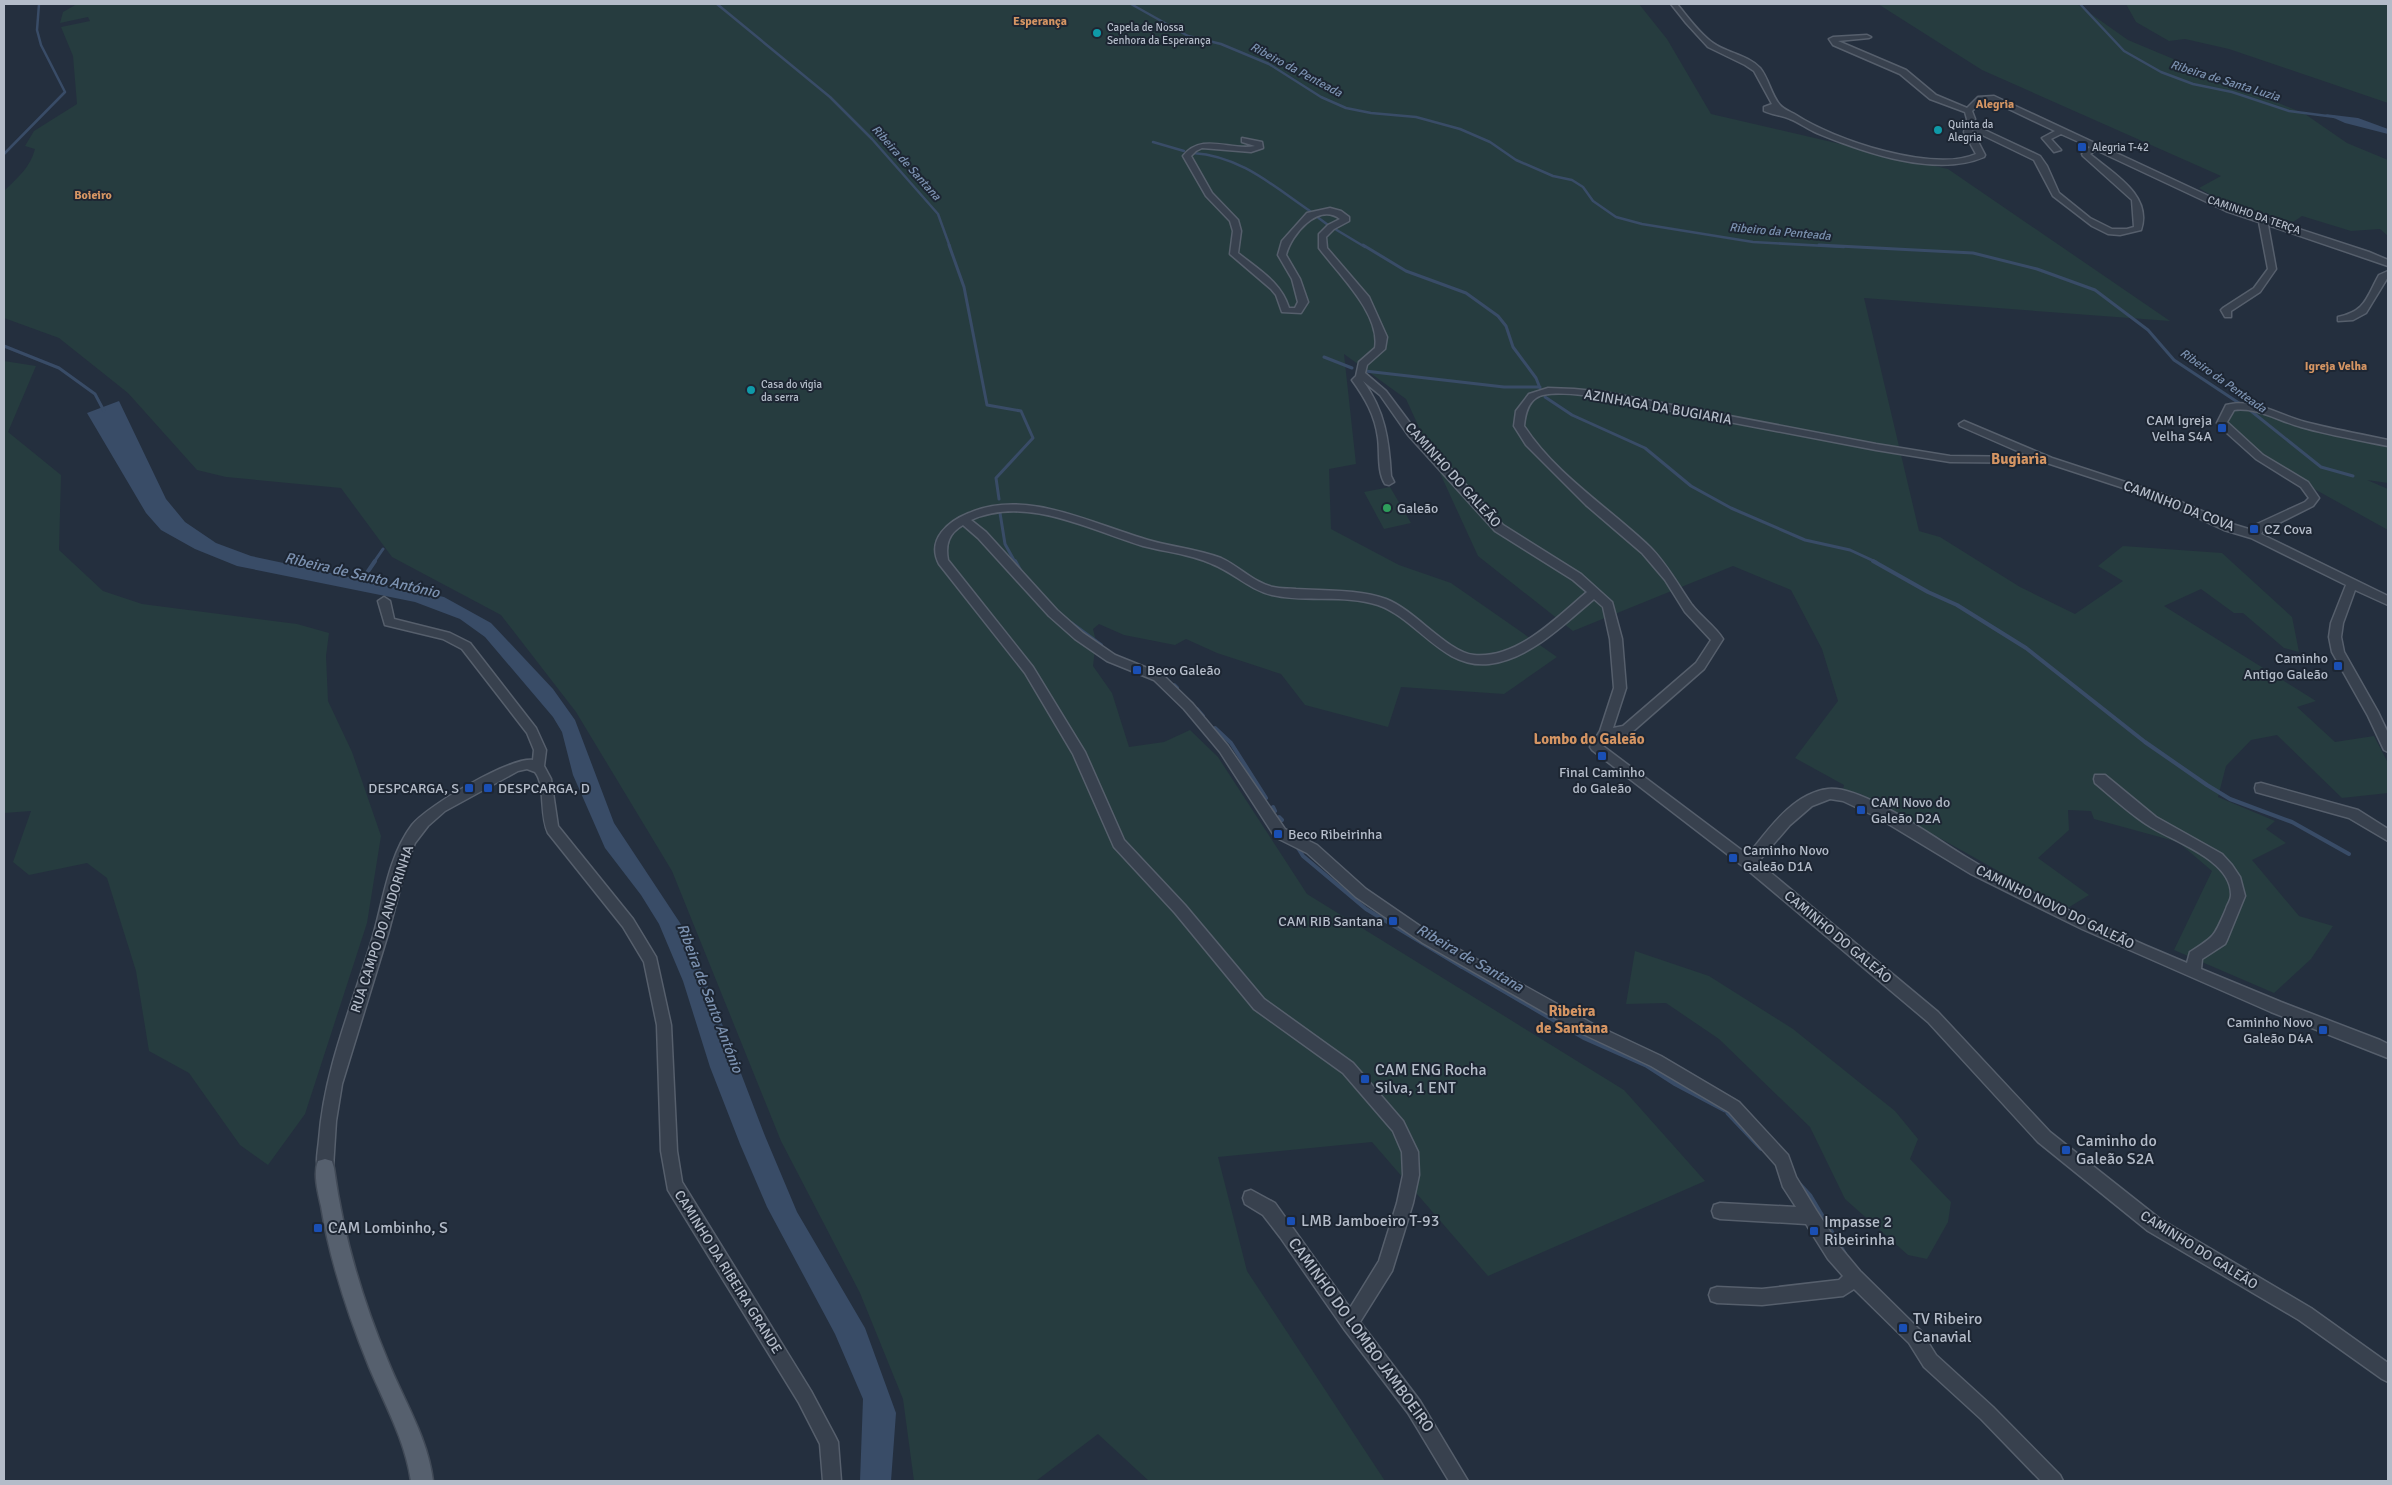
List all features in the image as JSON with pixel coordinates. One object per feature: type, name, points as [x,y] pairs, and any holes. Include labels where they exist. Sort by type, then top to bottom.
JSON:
[{"type":"main road","points":[[325,1168],[331,1212],[354,1294],[374,1354],[411,1437],[420,1464],[422,1481]]},
{"type":"street","points":[[1674,4],[1688,22],[1711,45],[1748,63],[1757,70],[1777,107],[1812,129],[1846,142],[1899,156],[1951,163],[1973,161],[1981,155],[1968,132],[1970,126],[1968,111],[1933,97],[1903,72],[1836,43],[1833,39],[1867,37]]},
{"type":"street","name":"CAMINHO DA TERÇA","points":[[1968,111],[1981,99],[1991,98],[2229,209],[2388,263]]},
{"type":"street","points":[[1970,126],[2026,150],[2037,158],[2043,164],[2055,194],[2091,222],[2109,231],[2132,231],[2138,228],[2136,199],[2131,192],[2102,171],[2086,154],[2089,150],[2095,148]]},
{"type":"street","points":[[2057,150],[2046,138],[2061,132]]},
{"type":"street","points":[[1245,140],[1259,144],[1259,148],[1249,150],[1220,146],[1197,147],[1189,152],[1188,160],[1209,194],[1234,220],[1237,232],[1234,242],[1234,254],[1274,287],[1280,294],[1285,310],[1298,310],[1304,302],[1296,279],[1282,255],[1283,246],[1310,215],[1330,211],[1343,216],[1346,220],[1331,227],[1322,236],[1323,248],[1364,297],[1382,337],[1380,349],[1359,368],[1361,376]]},
{"type":"street","points":[[2228,315],[2226,310],[2257,290],[2272,269],[2263,220]]},
{"type":"street","points":[[2341,319],[2357,315],[2368,307],[2382,277],[2388,274]]},
{"type":"street","name":"CAMINHO DO GALEÃO","points":[[1390,482],[1386,476],[1380,420],[1375,405],[1357,380],[1361,376],[1383,393],[1412,433],[1499,528],[1595,592],[1608,605],[1612,616],[1620,688],[1606,732],[1596,747],[1749,864],[1933,1017],[2044,1137],[2147,1220],[2305,1314],[2388,1373]]},
{"type":"street","name":"AZINHAGA DA BUGIARIA","points":[[1606,732],[1610,734],[1627,730],[1700,666],[1717,639],[1689,609],[1669,577],[1646,550],[1576,489],[1530,443],[1519,426],[1520,411],[1532,396],[1544,392],[1604,395],[1837,438],[1876,447],[1950,459],[2048,460]]},
{"type":"street","points":[[2255,536],[2259,528],[2310,504],[2314,498],[2313,494],[2301,482],[2264,461],[2222,423],[2230,407],[2240,405],[2257,408],[2293,422],[2388,443]]},
{"type":"street","name":"CAMINHO DA COVA","points":[[1964,424],[2048,460],[2161,497],[2228,527],[2255,536],[2388,601]]},
{"type":"street","points":[[1350,1323],[1386,1265],[1405,1203],[1410,1175],[1410,1152],[1398,1126],[1348,1068],[1259,1004],[1180,909],[1119,844],[1079,752],[1029,670],[943,561],[940,549],[943,537],[951,526],[988,510],[1003,507],[1044,512],[1170,550],[1218,561],[1238,571],[1256,584],[1273,591],[1338,595],[1380,602],[1399,609],[1454,651],[1472,659],[1492,660],[1510,654],[1551,628],[1595,592]]},
{"type":"street","points":[[964,520],[982,535],[1053,613],[1079,636],[1111,658],[1152,673],[1188,706],[1224,749],[1280,833],[1312,849],[1361,893],[1428,939],[1588,1029],[1656,1061],[1734,1107],[1782,1160],[1790,1181],[1810,1216],[1834,1253],[1854,1277],[1915,1337],[1930,1361],[1987,1413],[2054,1481]]},
{"type":"street","points":[[2352,583],[2337,623],[2335,637],[2338,652],[2374,715],[2388,747]]},
{"type":"street","name":"CAMINHO DA RIBEIRA GRANDE","points":[[384,601],[389,622],[446,636],[466,646],[532,731],[540,750],[538,767],[545,774],[548,816],[553,829],[628,922],[651,961],[664,1025],[669,1151],[674,1184],[809,1404],[829,1442],[832,1481]]},
{"type":"street","name":"RUA CAMPO DO ANDORINHA","points":[[325,1168],[326,1139],[332,1093],[395,880],[416,830],[430,815],[507,771],[521,765],[530,764],[538,767]]},
{"type":"street","points":[[2100,779],[2152,822],[2192,842],[2216,858],[2229,871],[2238,890],[2238,896],[2224,934],[2216,944],[2195,956],[2194,972]]},
{"type":"street","points":[[2261,788],[2353,814],[2388,836]]},
{"type":"street","name":"CAMINHO NOVO DO GALEÃO","points":[[1749,864],[1780,825],[1812,798],[1823,794],[1840,794],[1862,802],[1976,870],[2036,900],[2277,1008],[2388,1051]]},
{"type":"street","name":"CAMINHO DO LOMBO JAMBOEIRO","points":[[1251,1198],[1269,1209],[1286,1231],[1350,1323],[1414,1407],[1459,1481]]},
{"type":"street","points":[[1720,1211],[1810,1216]]},
{"type":"street","points":[[1717,1295],[1762,1297],[1808,1293],[1843,1288],[1854,1277]]},
{"type":"green space","points":[[77,4],[1639,4],[1667,39],[1711,114],[1948,169],[2170,321],[1864,298],[1919,531],[1940,537],[2020,587],[2075,614],[2123,581],[2098,566],[2123,546],[2222,553],[2292,617],[2299,652],[2284,648],[2243,613],[2234,613],[2201,589],[2164,606],[2316,701],[2297,707],[2335,742],[2374,736],[2388,763],[2388,793],[2342,798],[2277,735],[2251,740],[2226,766],[2218,797],[2275,821],[2266,829],[2286,843],[2252,860],[2299,916],[2333,926],[2311,959],[2274,993],[2174,950],[2212,871],[2178,842],[2094,819],[2091,811],[2068,810],[2069,830],[2038,858],[2089,895],[2066,909],[1861,794],[1843,790],[1844,785],[1795,758],[1838,701],[1822,649],[1791,590],[1733,566],[1573,631],[1478,556],[1406,399],[1344,354],[1356,464],[1329,469],[1331,529],[1399,565],[1451,583],[1557,657],[1504,694],[1401,687],[1388,727],[1305,705],[1281,674],[1217,653],[1186,639],[1175,645],[1124,635],[1099,624],[1093,629],[1096,641],[1093,666],[1112,693],[1129,747],[1164,742],[1190,730],[1218,757],[1307,894],[1624,1090],[1705,1181],[1488,1276],[1372,1142],[1218,1157],[1247,1271],[1385,1481],[1149,1481],[1098,1434],[1036,1481],[914,1481],[903,1399],[860,1293],[781,1141],[672,871],[576,712],[501,615],[392,557],[341,488],[226,477],[197,470],[128,393],[59,338],[4,318],[4,191],[23,172],[33,156],[35,149],[25,146],[34,131],[77,104],[73,56],[61,27],[90,21],[88,17],[60,23],[63,12]]},
{"type":"green space","points":[[1878,4],[2077,4],[2128,40],[2305,114],[2347,143],[2388,160],[2388,236],[2380,229],[2351,231],[2302,216],[2293,222],[2219,200],[2199,188],[2221,176],[1982,70]]},
{"type":"green space","points":[[2126,4],[2388,5],[2388,103],[2229,49],[2185,39],[2169,41],[2136,22]]},
{"type":"green space","points":[[4,361],[36,366],[8,432],[61,475],[59,550],[103,591],[142,604],[297,624],[329,633],[326,656],[328,701],[352,752],[381,836],[367,923],[305,1114],[268,1165],[240,1145],[189,1073],[149,1051],[136,971],[107,878],[87,863],[29,875],[13,862],[31,811],[4,813]]},
{"type":"green space","points":[[2240,405],[2293,422],[2388,443],[2388,483],[2367,480],[2388,489],[2388,530],[2264,461],[2222,423],[2226,412]]},
{"type":"green space","name":"Galeão","points":[[1390,487],[1411,523],[1384,529],[1364,492]]},
{"type":"green space","points":[[1635,951],[1709,976],[1793,1029],[1895,1111],[1918,1139],[1910,1159],[1951,1202],[1948,1222],[1927,1259],[1908,1255],[1845,1199],[1810,1127],[1719,1039],[1666,1003],[1626,1004]]},
{"type":"water","points":[[2325,114],[2358,118],[2388,129],[2388,134],[2345,123]]},
{"type":"water","points":[[119,401],[166,499],[185,522],[216,543],[251,556],[444,597],[491,623],[553,689],[575,720],[614,823],[688,935],[765,1136],[797,1212],[865,1328],[896,1413],[891,1481],[860,1481],[863,1399],[835,1334],[767,1207],[710,1067],[683,981],[659,924],[641,895],[605,848],[573,775],[562,732],[553,717],[485,637],[460,619],[415,602],[237,566],[195,549],[161,530],[146,513],[87,413]]},
{"type":"waterway","name":"Ribeira de Santo António","points":[[4,154],[65,92],[41,45],[37,30],[39,4]]},
{"type":"waterway","name":"Ribeira de Santana","points":[[717,4],[830,97],[872,139],[938,214],[950,247]]},
{"type":"waterway","name":"Ribeiro da Penteada","points":[[1131,4],[1188,36],[1221,44],[1269,64],[1321,97],[1346,108],[1371,113],[1416,117],[1460,129],[1490,142],[1516,160],[1553,176],[1572,180],[1583,187],[1593,201],[1616,217],[1642,224],[1753,242],[1844,247]]},
{"type":"waterway","name":"Ribeira de Santa Luzia","points":[[2080,4],[2124,51],[2161,72],[2193,84],[2232,92],[2289,111],[2335,117]]},
{"type":"waterway","name":"Ribeiro da Penteada","points":[[1153,142],[1184,151]]},
{"type":"waterway","name":"Ribeiro da Penteada","points":[[1193,153],[1210,155],[1241,166],[1269,182],[1310,211]]},
{"type":"waterway","name":"Ribeiro da Penteada","points":[[1316,216],[1328,225]]},
{"type":"waterway","name":"Ribeiro da Penteada","points":[[1335,229],[1365,247]]},
{"type":"waterway","name":"Ribeira de Santana","points":[[949,245],[964,287],[987,405],[1021,411],[1033,438],[996,478],[999,499]]},
{"type":"waterway","name":"Ribeiro da Penteada","points":[[1363,245],[1406,271],[1466,293],[1498,316],[1506,326],[1513,347],[1536,378],[1540,387]]},
{"type":"waterway","name":"Ribeiro da Penteada","points":[[1819,245],[1973,253],[2037,269],[2095,290],[2148,330],[2174,360],[2251,411],[2321,467],[2353,476]]},
{"type":"waterway","name":"Ribeira de Santo António","points":[[4,346],[59,368],[95,394],[104,411]]},
{"type":"waterway","name":"Ribeiro da Penteada","points":[[1324,357],[1352,368]]},
{"type":"waterway","name":"Ribeiro da Penteada","points":[[1365,371],[1504,387],[1540,387]]},
{"type":"waterway","name":"Ribeiro da Penteada","points":[[1545,397],[1572,415],[1645,448],[1691,486],[1731,508],[1805,540],[1850,550],[1876,562]]},
{"type":"waterway","name":"Ribeira de Santana","points":[[1000,513],[1005,544],[1015,562]]},
{"type":"waterway","points":[[374,562],[383,549]]},
{"type":"waterway","points":[[360,583],[375,561]]},
{"type":"waterway","name":"Ribeira de Santana","points":[[1015,561],[1021,572]]},
{"type":"waterway","name":"Ribeiro da Penteada","points":[[1873,561],[1928,592],[1957,605],[2026,648],[2145,742],[2207,785],[2230,799],[2292,822],[2349,854]]},
{"type":"waterway","name":"Ribeira de Santana","points":[[1071,623],[1101,645]]},
{"type":"waterway","name":"Ribeira de Santana","points":[[1174,685],[1177,688]]},
{"type":"waterway","name":"Ribeira de Santana","points":[[1197,709],[1203,716]]},
{"type":"waterway","name":"Ribeira de Santana","points":[[1215,728],[1231,743],[1266,798]]},
{"type":"waterway","name":"Ribeira de Santana","points":[[1273,807],[1275,811]]},
{"type":"waterway","name":"Ribeira de Santana","points":[[1279,817],[1282,820]]},
{"type":"waterway","name":"Ribeira de Santana","points":[[1298,848],[1303,856],[1366,909],[1462,967]]},
{"type":"waterway","name":"Ribeira de Santana","points":[[1460,965],[1585,1038],[1646,1065],[1674,1083],[1725,1110]]},
{"type":"waterway","name":"Ribeira de Santana","points":[[1728,1113],[1761,1148]]},
{"type":"waterway","name":"Ribeira de Santana","points":[[1799,1184],[1810,1196],[1844,1253]]},
{"type":"place","name":"Capela de Nossa Senhora da Esperança","points":[[1097,33]]},
{"type":"place","name":"Quinta da Alegria","points":[[1938,130]]},
{"type":"place","name":"Alegria T-42","points":[[2082,147]]},
{"type":"place","name":"Casa do vigia da serra","points":[[751,390]]},
{"type":"place","name":"CAM Igreja Velha S4A","points":[[2222,428]]},
{"type":"place","name":"Galeão","points":[[1387,508]]},
{"type":"place","name":"CZ Cova","points":[[2254,529]]},
{"type":"place","name":"Caminho Antigo Galeão","points":[[2338,666]]},
{"type":"place","name":"Beco Galeão","points":[[1137,670]]},
{"type":"place","name":"Final Caminho do Galeão","points":[[1602,756]]},
{"type":"place","name":"DESPCARGA, S","points":[[469,788]]},
{"type":"place","name":"DESPCARGA, D","points":[[488,788]]},
{"type":"place","name":"CAM Novo do Galeão D2A","points":[[1861,810]]},
{"type":"place","name":"Beco Ribeirinha","points":[[1278,834]]},
{"type":"place","name":"Caminho Novo Galeão D1A","points":[[1733,858]]},
{"type":"place","name":"CAM RIB Santana","points":[[1393,921]]},
{"type":"place","name":"Caminho Novo Galeão D4A","points":[[2323,1030]]},
{"type":"place","name":"CAM ENG Rocha Silva, 1 ENT","points":[[1365,1079]]},
{"type":"place","name":"Caminho do Galeão S2A","points":[[2066,1150]]},
{"type":"place","name":"LMB Jamboeiro T-93","points":[[1291,1221]]},
{"type":"place","name":"CAM Lombinho, S","points":[[318,1228]]},
{"type":"place","name":"Impasse 2 Ribeirinha","points":[[1814,1231]]},
{"type":"place","name":"TV Ribeiro Canavial","points":[[1903,1328]]},
{"type":"district","name":"Esperança","points":[[1040,21]]},
{"type":"district","name":"Alegria","points":[[1995,104]]},
{"type":"district","name":"Boieiro","points":[[93,195]]},
{"type":"district","name":"Igreja Velha","points":[[2336,366]]},
{"type":"district","name":"Bugiaria","points":[[2019,459]]},
{"type":"district","name":"Lombo do Galeão","points":[[1589,739]]},
{"type":"district","name":"Ribeira de Santana","points":[[1572,1020]]}]
